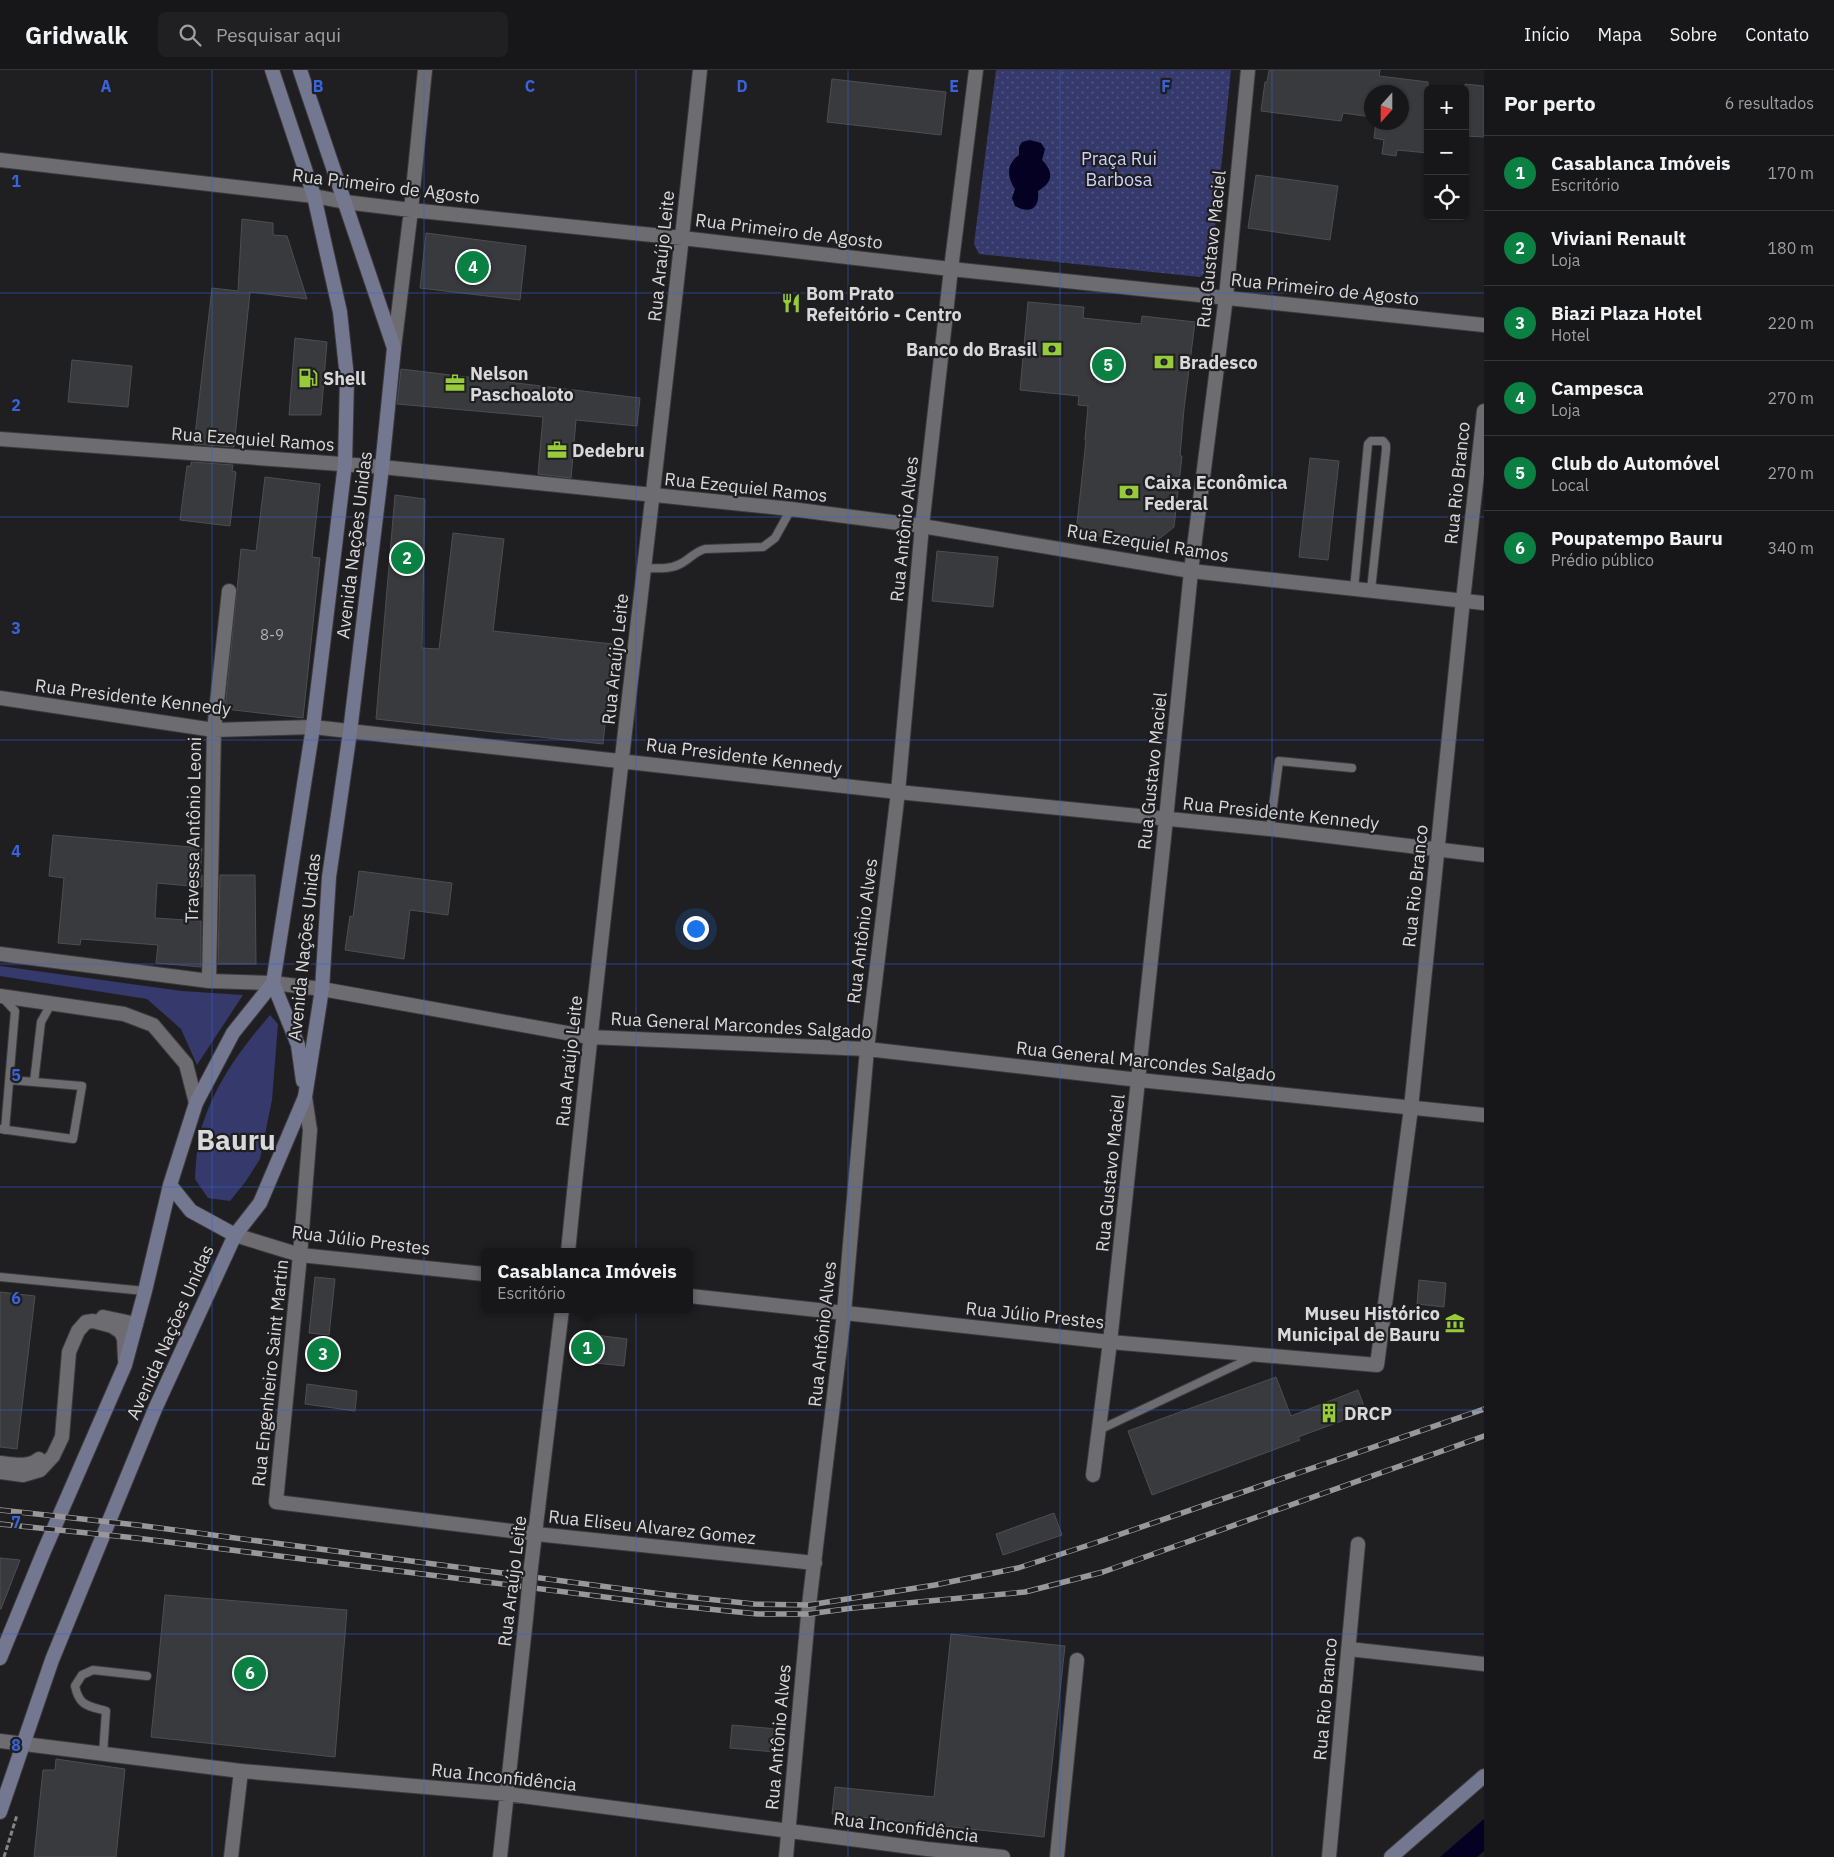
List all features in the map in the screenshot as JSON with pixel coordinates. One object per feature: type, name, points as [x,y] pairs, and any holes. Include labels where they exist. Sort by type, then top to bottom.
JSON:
[{"type":"main road","name":"Avenida Nações Unidas","points":[[0,1658],[44,1551],[125,1365],[170,1185],[196,1103],[233,1034],[273,983],[313,727],[345,464],[347,378],[340,312],[314,196],[272,70]]},
{"type":"main road","name":"Avenida Nações Unidas","points":[[0,1812],[22,1743],[52,1660],[155,1409],[235,1235],[260,1203],[305,1097],[322,988],[329,877],[350,732],[382,467],[394,348],[300,70]]},
{"type":"main road","points":[[273,983],[298,1045],[305,1097]]},
{"type":"main road","points":[[170,1185],[190,1210],[235,1235]]},
{"type":"main road","points":[[1391,1857],[1484,1776]]},
{"type":"street","points":[[394,348],[411,210],[425,70]]},
{"type":"street","name":"Rua Araújo Leite","points":[[568,1248],[590,1037],[700,70]]},
{"type":"street","name":"Rua Antônio Alves","points":[[786,1857],[809,1605],[844,1313],[867,1049],[898,792],[922,526],[976,70]]},
{"type":"street","name":"Rua Gustavo Maciel","points":[[1093,1475],[1110,1342],[1139,1080],[1191,571],[1226,297],[1248,70]]},
{"type":"street","name":"Rua Primeiro de Agosto","points":[[0,160],[314,196],[345,202],[411,210],[1484,325]]},
{"type":"street","name":"Rua Rio Branco","points":[[1377,1365],[1411,1108],[1484,411]]},
{"type":"street","name":"Rua Ezequiel Ramos","points":[[0,440],[382,467],[791,509],[922,526],[1191,571],[1484,603]]},
{"type":"street","name":"Travessa Antônio Leoni","points":[[209,981],[214,730],[229,591]]},
{"type":"street","name":"Rua Presidente Kennedy","points":[[0,698],[214,730],[313,727],[898,792],[1270,829],[1484,854]]},
{"type":"street","name":"Rua General Marcondes Salgado","points":[[0,954],[209,981],[273,983],[322,988],[590,1037],[867,1049],[1139,1080],[1484,1115]]},
{"type":"street","points":[[1,996],[124,1014],[153,1026],[186,1064],[196,1103]]},
{"type":"street","name":"Rua Engenheiro Saint Martin","points":[[276,1502],[310,1130],[305,1097]]},
{"type":"street","name":"Rua Júlio Prestes","points":[[235,1235],[300,1255],[481,1274]]},
{"type":"street","name":"Rua Júlio Prestes","points":[[693,1296],[1110,1342],[1377,1365]]},
{"type":"street","name":"Rua Araújo Leite","points":[[500,1857],[562,1313]]},
{"type":"street","points":[[0,1463],[22,1465],[36,1462],[47,1449],[53,1436],[66,1346],[77,1324],[84,1318],[96,1316],[136,1324]]},
{"type":"street","points":[[0,1472],[22,1475],[40,1470],[53,1456],[62,1437],[69,1352],[78,1331],[86,1322],[93,1321],[112,1326],[121,1332],[124,1339],[125,1365]]},
{"type":"street","name":"Rua Eliseu Alvarez Gomez","points":[[276,1502],[536,1534],[815,1563]]},
{"type":"street","name":"Rua Rio Branco","points":[[1330,1857],[1358,1544]]},
{"type":"street","points":[[1349,1649],[1484,1664]]},
{"type":"street","points":[[1057,1857],[1077,1660]]},
{"type":"street","name":"Rua Inconfidência","points":[[0,1741],[241,1771],[507,1794],[1003,1857]]},
{"type":"street","points":[[231,1857],[241,1771]]},
{"type":"lane","points":[[1354,588],[1368,444],[1370,441],[1383,441],[1386,445],[1386,450],[1371,590]]},
{"type":"lane","points":[[643,568],[670,568],[682,564],[696,551],[705,549],[763,547],[775,538],[791,509]]},
{"type":"lane","points":[[1270,829],[1279,761],[1352,768]]},
{"type":"lane","points":[[1,996],[15,1011],[10,1080],[2,1130],[74,1139],[82,1086],[10,1080]]},
{"type":"lane","points":[[34,1082],[41,1022],[51,1004]]},
{"type":"lane","points":[[0,1277],[145,1291]]},
{"type":"lane","points":[[1099,1430],[1255,1355]]},
{"type":"lane","points":[[103,1754],[106,1711],[86,1705],[77,1697],[75,1686],[82,1675],[92,1670],[147,1676]]},
{"type":"green space","name":"Praça Rui Barbosa","points":[[996,70],[1231,70],[1211,268],[1200,277],[979,254],[974,244]]},
{"type":"green space","points":[[0,966],[182,991],[243,995],[197,1065],[181,1029],[147,999],[0,976]]},
{"type":"green space","points":[[270,1015],[278,1024],[272,1100],[260,1159],[230,1201],[208,1198],[195,1179],[202,1126],[214,1095],[230,1067]]},
{"type":"shaded area","points":[[1030,140],[1041,143],[1045,149],[1042,160],[1049,169],[1050,177],[1047,184],[1038,191],[1036,206],[1025,210],[1015,206],[1012,198],[1015,189],[1010,180],[1009,171],[1012,162],[1019,155],[1019,147],[1022,142]]},
{"type":"shaded area","points":[[1484,1819],[1484,1851],[1477,1857],[1440,1857]]},
{"type":"building","points":[[1269,70],[1380,70],[1379,76],[1428,82],[1428,85],[1424,85],[1424,153],[1397,150],[1396,156],[1382,154],[1384,140],[1374,138],[1375,130],[1409,130],[1409,85],[1364,85],[1364,116],[1343,113],[1341,121],[1261,111],[1265,82],[1267,82]]},
{"type":"building","points":[[832,79],[946,92],[941,135],[827,122]]},
{"type":"building","points":[[1465,84],[1484,86],[1484,137],[1469,136],[1469,85]]},
{"type":"building","points":[[1256,175],[1338,186],[1330,240],[1248,228]]},
{"type":"building","points":[[242,219],[273,223],[273,235],[287,236],[307,299],[250,292],[234,447],[194,444],[212,288],[238,291]]},
{"type":"building","points":[[426,233],[526,246],[520,300],[420,288]]},
{"type":"building","points":[[1028,302],[1084,307],[1083,318],[1141,324],[1142,316],[1195,322],[1184,409],[1180,456],[1182,456],[1174,527],[1154,543],[1076,533],[1088,406],[1078,405],[1079,396],[1020,390]]},
{"type":"building","name":"Shell","points":[[295,338],[327,342],[321,415],[289,415]]},
{"type":"building","points":[[72,360],[132,366],[128,407],[68,402]]},
{"type":"building","name":"Nelson Paschoaloto","points":[[401,369],[640,398],[637,426],[576,420],[571,478],[538,474],[543,417],[397,404]]},
{"type":"building","points":[[1310,458],[1339,461],[1328,560],[1299,557]]},
{"type":"building","points":[[191,462],[233,465],[232,471],[236,472],[230,526],[180,520],[187,466],[191,466]]},
{"type":"building","points":[[265,477],[320,484],[312,557],[320,558],[303,718],[225,709],[241,549],[256,551]]},
{"type":"building","points":[[395,495],[425,499],[422,648],[439,649],[453,533],[504,539],[493,631],[613,644],[603,744],[376,719]]},
{"type":"building","points":[[937,551],[998,557],[993,607],[932,601]]},
{"type":"building","points":[[53,835],[202,848],[200,875],[202,875],[202,887],[157,883],[155,918],[201,921],[201,967],[156,963],[158,945],[81,939],[80,945],[58,943],[64,878],[49,876]]},
{"type":"building","points":[[359,871],[452,883],[448,915],[410,910],[404,959],[345,950],[350,916],[353,917]]},
{"type":"building","points":[[220,875],[255,875],[256,964],[218,964]]},
{"type":"building","points":[[315,1277],[335,1279],[329,1335],[309,1333]]},
{"type":"building","points":[[1419,1280],[1446,1283],[1444,1307],[1417,1304]]},
{"type":"building","points":[[0,1292],[35,1296],[17,1449],[0,1447]]},
{"type":"building","points":[[580,1333],[627,1339],[624,1366],[577,1361]]},
{"type":"building","points":[[1276,1377],[1291,1416],[1358,1390],[1366,1412],[1298,1437],[1300,1440],[1152,1495],[1128,1431]]},
{"type":"building","points":[[307,1384],[357,1391],[355,1411],[305,1404]]},
{"type":"building","points":[[1054,1513],[1062,1535],[1003,1555],[996,1534]]},
{"type":"building","points":[[0,1558],[20,1560],[1,1609],[0,1609]]},
{"type":"building","points":[[165,1595],[347,1610],[335,1757],[151,1737]]},
{"type":"building","points":[[951,1634],[1065,1646],[1044,1837],[832,1814],[835,1787],[934,1797]]},
{"type":"building","points":[[732,1725],[777,1729],[775,1752],[730,1748]]},
{"type":"building","points":[[56,1759],[125,1769],[116,1857],[34,1857],[43,1770],[55,1770]]},
{"type":"railway","points":[[0,1510],[137,1525],[669,1595],[754,1604],[809,1605],[935,1585],[1018,1568],[1484,1409]]},
{"type":"railway","points":[[0,1524],[136,1538],[668,1605],[758,1614],[808,1614],[1025,1592],[1103,1572],[1484,1436]]},
{"type":"place","name":"Campesca","points":[[473,267]]},
{"type":"place","name":"Bom Prato Refeitório - Centro","points":[[791,303]]},
{"type":"place","name":"Banco do Brasil","points":[[1052,349]]},
{"type":"place","name":"Bradesco","points":[[1164,362]]},
{"type":"place","name":"Club do Automóvel","points":[[1108,365]]},
{"type":"place","name":"Shell","points":[[308,378]]},
{"type":"place","name":"Nelson Paschoaloto","points":[[455,383]]},
{"type":"place","name":"Dedebru","points":[[557,450]]},
{"type":"place","name":"Caixa Econômica Federal","points":[[1129,492]]},
{"type":"place","name":"Viviani Renault","points":[[407,558]]},
{"type":"place","name":"Museu Histórico Municipal de Bauru","points":[[1455,1323]]},
{"type":"place","name":"Casablanca Imóveis","points":[[587,1348]]},
{"type":"place","name":"Biazi Plaza Hotel","points":[[323,1354]]},
{"type":"place","name":"DRCP","points":[[1329,1413]]},
{"type":"place","name":"Poupatempo Bauru","points":[[250,1673]]},
{"type":"district","name":"Bauru","points":[[236,1139]]}]
